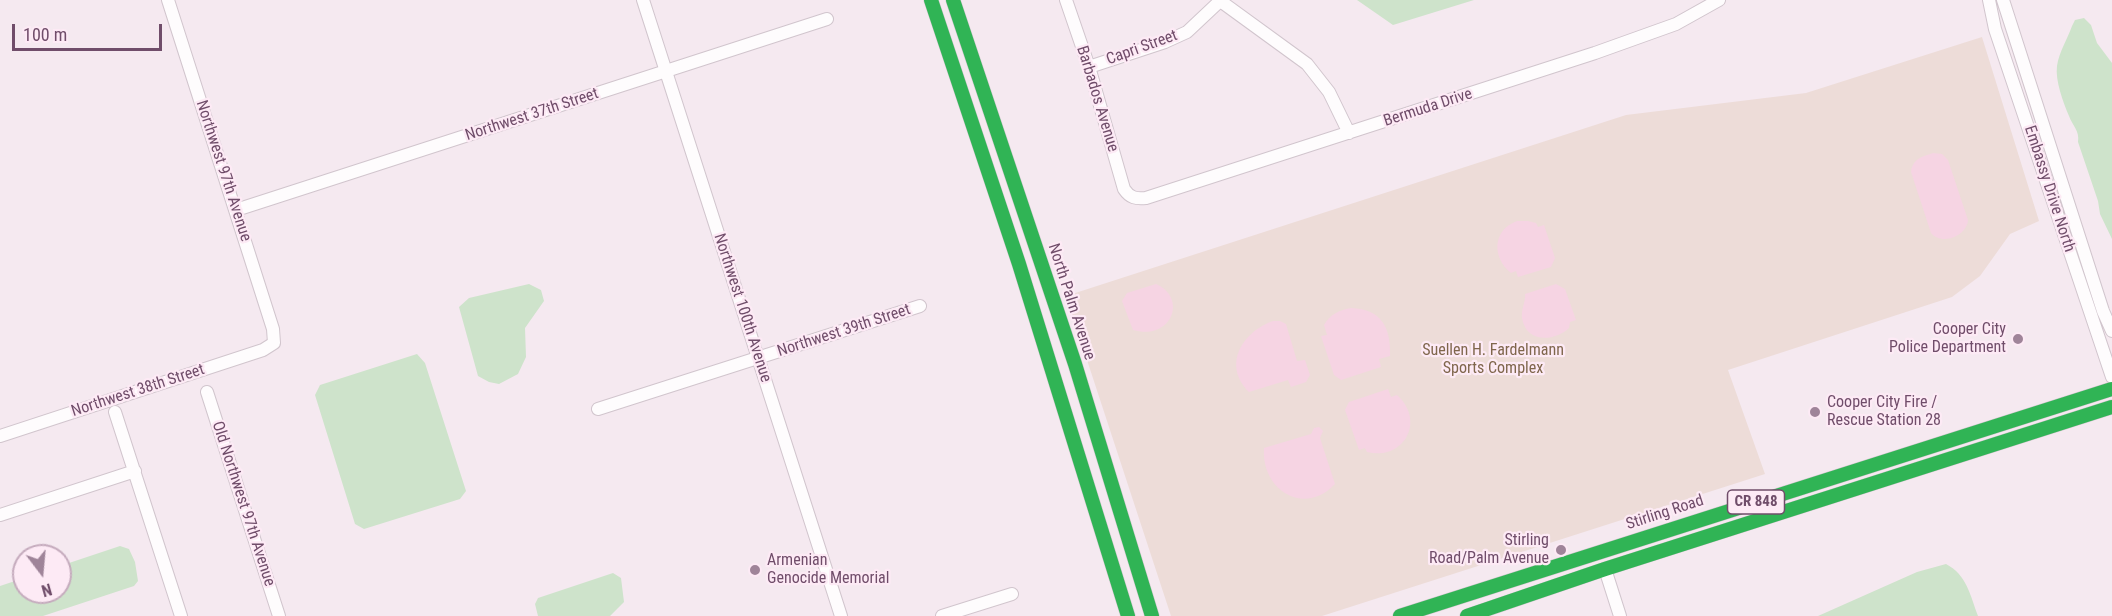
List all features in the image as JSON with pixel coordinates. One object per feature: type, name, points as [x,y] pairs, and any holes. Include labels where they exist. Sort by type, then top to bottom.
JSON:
[{"type":"main road","points":[[931,0],[1019,264],[1128,616]]},
{"type":"main road","name":"North Palm Avenue","points":[[953,0],[1071,354],[1152,616]]},
{"type":"main road","points":[[959,83],[979,77]]},
{"type":"main road","name":"Stirling Road","points":[[1400,616],[2112,389]]},
{"type":"main road","name":"CR 848","points":[[1467,616],[1605,569],[2112,407]]},
{"type":"street","name":"Northwest 97th Avenue","points":[[168,0],[273,329],[274,343]]},
{"type":"street","name":"Northwest 100th Avenue","points":[[643,0],[841,616]]},
{"type":"street","name":"Barbados Avenue","points":[[1066,0],[1089,67],[1124,189],[1132,197]]},
{"type":"street","name":"Capri Street","points":[[1089,67],[1165,42],[1187,32],[1220,0]]},
{"type":"street","points":[[1220,0],[1307,64],[1329,92],[1349,133]]},
{"type":"street","name":"Bermuda Drive","points":[[1132,197],[1146,198],[1595,53],[1676,24],[1719,0]]},
{"type":"street","name":"Embassy Drive North","points":[[1989,0],[1995,29],[2112,377]]},
{"type":"street","name":"Embassy Drive North","points":[[2004,0],[2103,311],[2112,331]]},
{"type":"street","name":"Northwest 37th Street","points":[[236,210],[827,19]]},
{"type":"street","name":"Northwest 39th Street","points":[[598,409],[920,306]]},
{"type":"street","name":"Northwest 38th Street","points":[[0,436],[263,350],[274,343]]},
{"type":"street","name":"Old Northwest 97th Avenue","points":[[207,392],[279,616]]},
{"type":"street","points":[[115,412],[181,616]]},
{"type":"street","points":[[0,515],[135,471]]},
{"type":"street","points":[[1605,569],[1620,616]]},
{"type":"street","points":[[942,616],[1012,594]]},
{"type":"green space","name":"Suellen H. Fardelmann Sports Complex","points":[[1982,37],[2039,221],[2010,234],[1980,276],[1952,297],[1728,370],[1765,474],[1322,616],[1171,616],[1066,296],[1626,115],[1806,93]]},
{"type":"sand","points":[[1933,153],[1942,154],[1948,160],[1968,220],[1967,226],[1959,235],[1947,239],[1941,239],[1931,233],[1911,172],[1916,161]]},
{"type":"sand","points":[[1517,221],[1536,223],[1538,227],[1544,225],[1555,258],[1551,267],[1518,277],[1516,271],[1511,273],[1505,267],[1498,252],[1499,237],[1509,225]]},
{"type":"sand","points":[[1156,284],[1166,290],[1171,299],[1173,308],[1171,316],[1166,324],[1158,329],[1146,332],[1133,330],[1122,301],[1127,293]]},
{"type":"sand","points":[[1556,284],[1565,289],[1576,320],[1570,322],[1569,328],[1556,336],[1541,338],[1535,336],[1529,332],[1522,318],[1525,294]]},
{"type":"sand","points":[[1351,308],[1370,312],[1382,322],[1389,337],[1390,356],[1379,359],[1381,367],[1341,380],[1334,375],[1321,336],[1327,335],[1324,325],[1332,315]]},
{"type":"sand","points":[[1273,321],[1286,324],[1297,361],[1305,360],[1310,375],[1306,382],[1291,387],[1288,380],[1249,392],[1241,382],[1237,371],[1239,350],[1252,333]]},
{"type":"sand","points":[[1388,389],[1391,397],[1397,395],[1406,405],[1410,416],[1407,437],[1391,451],[1380,453],[1367,452],[1365,448],[1359,450],[1345,410],[1349,402]]},
{"type":"sand","points":[[1319,427],[1323,431],[1320,438],[1335,484],[1323,494],[1310,498],[1298,498],[1287,494],[1277,487],[1269,476],[1264,448],[1311,434],[1314,428]]},
{"type":"shaded area","points":[[1357,0],[1474,0],[1393,25]]},
{"type":"shaded area","points":[[2084,18],[2091,25],[2097,43],[2112,63],[2112,239],[2100,214],[2098,201],[2078,142],[2078,135],[2064,104],[2057,78],[2058,61],[2072,26],[2075,20]]},
{"type":"shaded area","points":[[529,284],[541,290],[544,301],[525,328],[526,357],[518,374],[499,384],[489,382],[478,376],[459,307],[469,298]]},
{"type":"shaded area","points":[[417,354],[425,363],[466,491],[460,499],[364,529],[355,524],[315,395],[320,385]]},
{"type":"shaded area","points":[[120,546],[129,549],[135,562],[138,581],[134,586],[43,616],[0,616],[0,586],[12,582],[12,604],[72,604],[72,562]]},
{"type":"shaded area","points":[[1946,564],[1963,580],[1978,616],[1818,616],[1917,572]]},
{"type":"shaded area","points":[[613,573],[621,578],[624,602],[610,616],[538,616],[535,604],[538,598]]},
{"type":"traffic: fast","points":[[931,0],[1019,264],[1128,616]]},
{"type":"traffic: fast","points":[[953,0],[1075,364],[1152,616]]},
{"type":"traffic: fast","points":[[1400,616],[2112,389]]},
{"type":"traffic: fast","points":[[1467,616],[1605,569],[2112,407]]},
{"type":"place","name":"Cooper City Police Department","points":[[2018,339]]},
{"type":"place","name":"Cooper City Fire / Rescue Station 28","points":[[1815,412]]},
{"type":"place","name":"Stirling Road/Palm Avenue","points":[[1561,550]]},
{"type":"place","name":"Armenian Genocide Memorial","points":[[755,570]]}]
